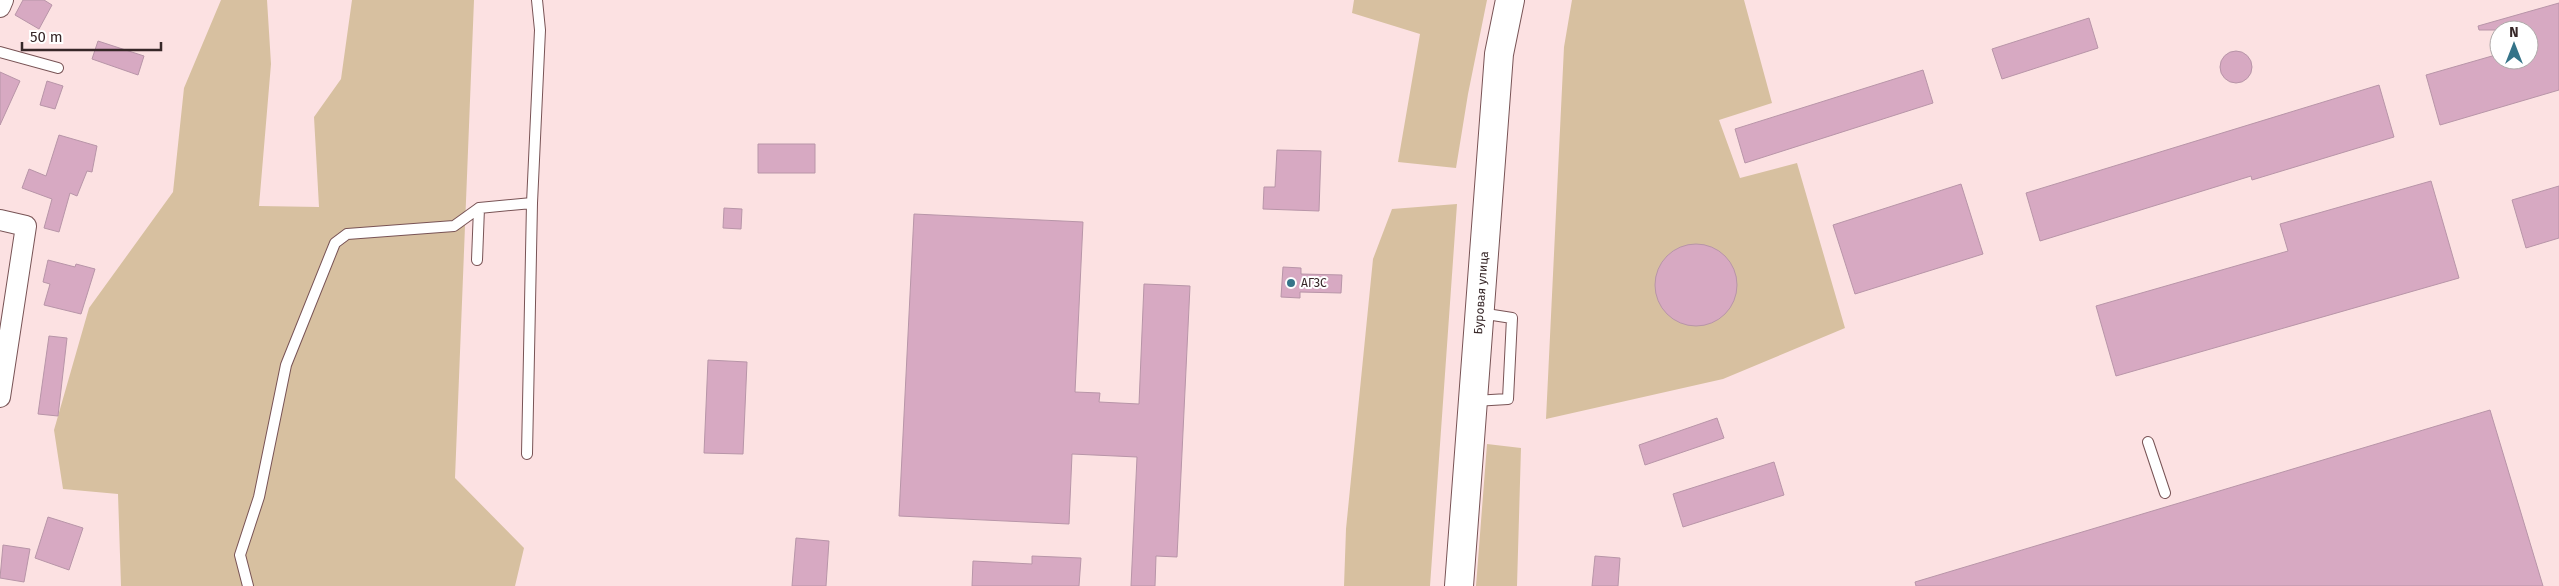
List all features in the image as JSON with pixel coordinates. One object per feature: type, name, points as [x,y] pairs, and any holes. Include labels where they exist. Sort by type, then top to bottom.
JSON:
[{"type":"main road","name":"Буровая улица","points":[[1459,586],[1499,54],[1510,0]]},
{"type":"street","points":[[0,7],[3,0]]},
{"type":"street","points":[[0,220],[26,226],[0,397]]},
{"type":"lane","points":[[527,454],[532,203],[540,30],[537,0]]},
{"type":"lane","points":[[0,52],[58,68]]},
{"type":"lane","points":[[248,586],[240,555],[259,497],[286,365],[335,243],[347,234],[454,226],[479,208],[532,203]]},
{"type":"lane","points":[[478,260],[479,208]]},
{"type":"lane","points":[[2148,442],[2165,493]]},
{"type":"shaded area","points":[[221,0],[267,0],[271,64],[259,206],[319,207],[314,117],[341,79],[352,0],[474,0],[455,478],[524,548],[515,586],[121,586],[118,494],[63,489],[54,430],[89,308],[173,192],[184,88]]},
{"type":"shaded area","points":[[1354,0],[1487,0],[1468,94],[1456,168],[1398,162],[1420,34],[1352,13]]},
{"type":"shaded area","points":[[1572,0],[1744,0],[1772,103],[1719,120],[1740,178],[1797,163],[1845,328],[1723,379],[1546,419],[1564,47]]},
{"type":"shaded area","points":[[1457,204],[1430,586],[1344,586],[1346,529],[1373,259],[1392,209]]},
{"type":"shaded area","points":[[1487,444],[1521,448],[1517,586],[1476,586]]},
{"type":"building","points":[[23,0],[44,0],[52,5],[39,29],[15,15]]},
{"type":"building","points":[[2559,3],[2559,90],[2440,125],[2426,75],[2489,57],[2489,70],[2539,70],[2539,20],[2499,20]]},
{"type":"building","points":[[2089,18],[2098,48],[2002,79],[1992,49]]},
{"type":"building","points":[[2489,23],[2489,30],[2479,30],[2478,26]]},
{"type":"building","points":[[98,41],[144,56],[138,75],[92,59]]},
{"type":"building","points":[[2236,51],[2248,55],[2252,67],[2248,79],[2236,83],[2224,79],[2220,67],[2224,55]]},
{"type":"building","points":[[1923,70],[1933,103],[1745,163],[1735,129]]},
{"type":"building","points":[[0,72],[20,81],[0,125]]},
{"type":"building","points":[[47,81],[63,86],[55,109],[40,105]]},
{"type":"building","points":[[2379,85],[2394,137],[2252,180],[2251,176],[2040,241],[2026,193]]},
{"type":"building","points":[[59,135],[97,146],[92,172],[87,171],[77,196],[70,193],[59,232],[44,228],[52,199],[22,188],[29,169],[46,176]]},
{"type":"building","points":[[758,144],[815,144],[815,173],[758,173]]},
{"type":"building","points":[[1277,150],[1321,151],[1319,211],[1263,209],[1264,187],[1275,187]]},
{"type":"building","points":[[2431,181],[2459,278],[2116,376],[2096,306],[2288,251],[2280,224]]},
{"type":"building","points":[[1961,184],[1983,254],[1855,294],[1833,225]]},
{"type":"building","points":[[2559,186],[2559,238],[2526,248],[2512,200]]},
{"type":"building","points":[[724,208],[742,209],[741,229],[723,228]]},
{"type":"building","points":[[914,214],[1083,222],[1075,392],[1100,393],[1099,402],[1139,404],[1144,284],[1190,286],[1177,557],[1156,556],[1155,586],[1131,586],[1137,457],[1072,454],[1069,524],[899,516]]},
{"type":"building","points":[[1696,244],[1712,247],[1725,256],[1734,269],[1737,285],[1734,301],[1725,314],[1712,323],[1696,326],[1680,323],[1667,314],[1658,301],[1655,285],[1658,269],[1667,256],[1680,247]]},
{"type":"building","points":[[48,260],[75,267],[76,264],[95,269],[81,314],[44,305],[50,284],[43,282]]},
{"type":"building","points":[[1283,267],[1301,268],[1301,274],[1342,275],[1341,293],[1300,292],[1300,298],[1281,297]]},
{"type":"building","points":[[49,336],[67,338],[58,416],[38,414]]},
{"type":"building","points":[[708,360],[747,362],[743,454],[704,453]]},
{"type":"building","points":[[2490,410],[2543,586],[1916,586],[1915,582]]},
{"type":"building","points":[[1717,418],[1724,438],[1645,465],[1639,445]]},
{"type":"building","points":[[1774,462],[1784,495],[1683,527],[1673,494]]},
{"type":"building","points":[[48,517],[83,528],[69,570],[35,558]]},
{"type":"building","points":[[796,538],[829,541],[826,586],[792,586]]},
{"type":"building","points":[[3,545],[30,549],[24,582],[0,578]]},
{"type":"building","points":[[1032,556],[1081,558],[1079,586],[972,586],[973,561],[1032,564]]},
{"type":"building","points":[[1595,556],[1620,558],[1618,586],[1592,586]]},
{"type":"place","name":"АГЗС","points":[[1291,283]]}]
